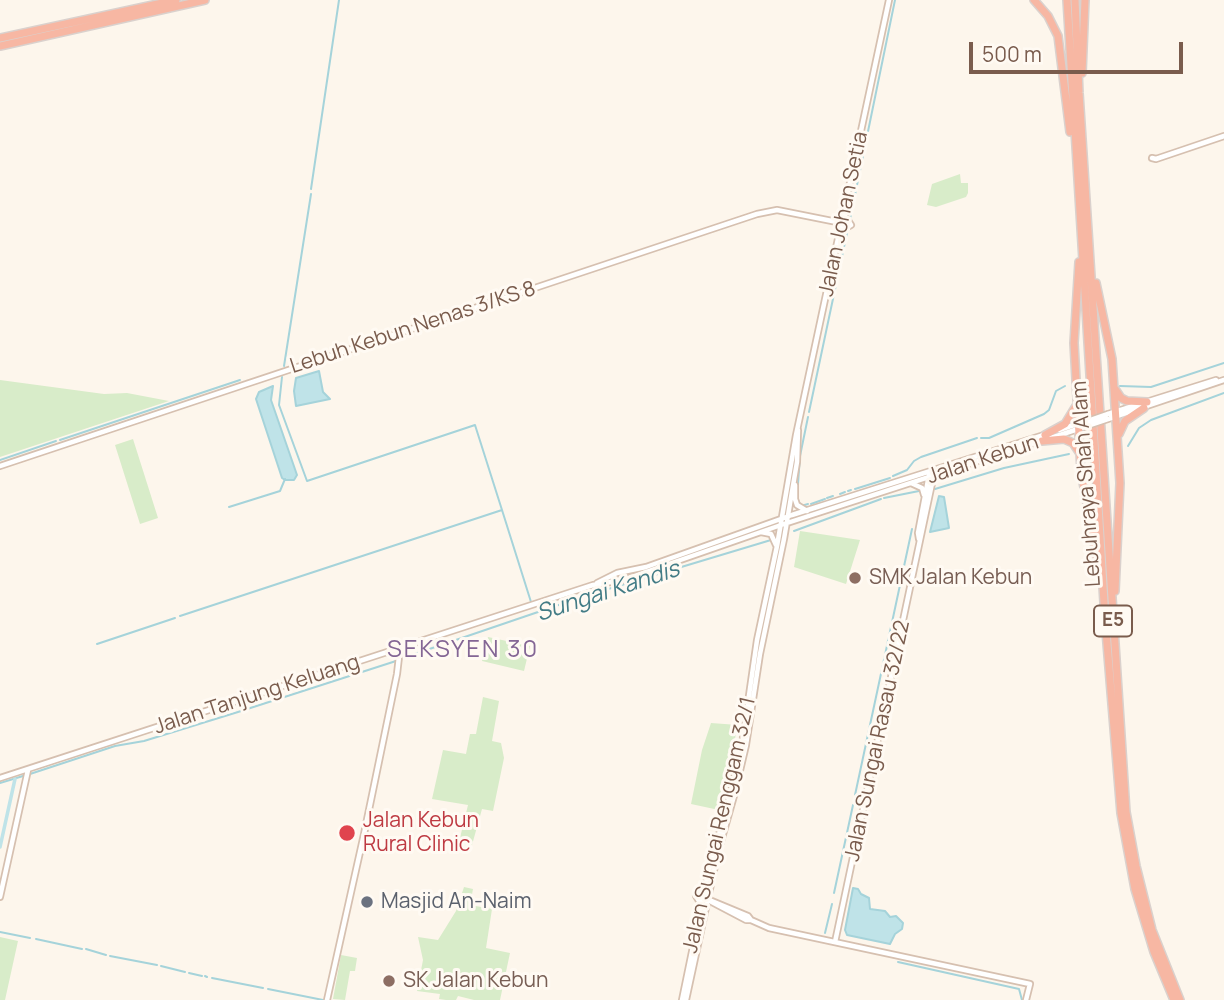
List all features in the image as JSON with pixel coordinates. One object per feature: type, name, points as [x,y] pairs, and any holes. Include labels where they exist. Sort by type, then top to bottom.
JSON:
[{"type":"highway","points":[[0,38],[176,0]]},
{"type":"highway","points":[[0,46],[205,0]]},
{"type":"highway","points":[[1034,0],[1048,16],[1058,36],[1079,207],[1074,343],[1077,400],[1082,425],[1080,460],[1082,487],[1097,556],[1105,619]]},
{"type":"highway","name":"Lebuhraya Shah Alam","points":[[1067,0],[1105,619],[1118,784],[1130,866],[1154,953],[1174,1000]]},
{"type":"highway","name":"Lebuhraya Shah Alam","points":[[1075,0],[1123,784],[1130,837],[1152,930],[1180,1000]]},
{"type":"highway","points":[[1083,155],[1085,0]]},
{"type":"highway","points":[[1088,234],[1096,288],[1112,359],[1111,416],[1117,440],[1120,503],[1114,627]]},
{"type":"highway","points":[[1113,382],[1116,393],[1127,401],[1145,405]]},
{"type":"highway","points":[[1043,438],[1065,424],[1073,413],[1077,400]]},
{"type":"highway","points":[[1117,440],[1125,421],[1145,405]]},
{"type":"highway","points":[[1043,438],[1069,441],[1076,447],[1080,460]]},
{"type":"main road","name":"Jalan Johan Setia","points":[[784,521],[798,429],[889,0]]},
{"type":"main road","points":[[1152,158],[1156,159],[1224,136]]},
{"type":"main road","name":"Lebuh Kebun Nenas 3/KS 8","points":[[0,466],[757,214],[777,210],[842,223]]},
{"type":"main road","points":[[829,220],[839,218],[845,212]]},
{"type":"main road","points":[[829,220],[841,232],[843,228],[851,225],[846,220],[845,212]]},
{"type":"main road","name":"Jalan Kebun","points":[[784,521],[799,519],[1224,379]]},
{"type":"main road","name":"Jalan Johan Setia","points":[[784,521],[796,466],[798,429]]},
{"type":"main road","name":"Jalan Kebun","points":[[784,521],[807,511],[1043,438]]},
{"type":"main road","points":[[796,466],[795,499],[799,508],[807,511]]},
{"type":"main road","points":[[931,491],[936,479],[943,472]]},
{"type":"main road","name":"Jalan Sungai Rasau 32/22","points":[[919,540],[931,491],[931,474]]},
{"type":"main road","name":"Jalan Sungai Rasau 32/22","points":[[835,942],[909,599],[924,499],[931,474]]},
{"type":"main road","points":[[907,483],[922,488],[924,499]]},
{"type":"main road","points":[[784,539],[799,519]]},
{"type":"main road","name":"Jalan Tanjung Keluang","points":[[0,778],[760,532],[784,521]]},
{"type":"main road","name":"Jalan Tanjung Keluang","points":[[632,573],[784,521]]},
{"type":"main road","name":"Jalan Sungai Renggam 32/1","points":[[684,1000],[695,938],[741,770],[755,671],[784,539],[784,521]]},
{"type":"main road","name":"Jalan Sungai Renggam 32/1","points":[[755,671],[757,640],[784,521]]},
{"type":"main road","points":[[760,532],[771,534],[777,546]]},
{"type":"main road","points":[[327,1000],[364,834],[400,648]]},
{"type":"main road","points":[[0,897],[28,769]]},
{"type":"main road","points":[[704,914],[711,906],[719,904],[708,887]]},
{"type":"main road","name":"Jalan Sungai Renggam 32/1","points":[[684,1000],[708,887]]},
{"type":"main road","name":"Jalan Sungai Renggam 32/1","points":[[707,899],[746,920],[769,928],[1030,984],[1026,1000]]},
{"type":"green space","points":[[960,174],[961,183],[968,183],[966,197],[936,207],[927,205],[932,184]]},
{"type":"green space","points":[[0,380],[104,394],[127,393],[169,401],[0,457]]},
{"type":"green space","points":[[133,439],[158,518],[140,524],[115,445]]},
{"type":"green space","points":[[800,531],[860,540],[846,584],[794,567]]},
{"type":"green space","points":[[488,637],[530,646],[524,671],[482,661]]},
{"type":"green space","points":[[483,697],[499,701],[492,741],[501,743],[504,758],[493,811],[482,809],[472,845],[459,842],[468,805],[432,799],[443,750],[466,754],[470,734],[476,734]]},
{"type":"green space","points":[[711,723],[738,725],[719,810],[691,804],[702,750]]},
{"type":"green space","points":[[464,887],[473,889],[470,905],[492,909],[486,948],[510,953],[500,1000],[474,1000],[458,996],[456,1000],[446,1000],[439,999],[440,994],[417,991],[423,960],[418,937],[438,940],[456,911]]},
{"type":"green space","points":[[0,937],[18,941],[5,1000],[0,1000]]},
{"type":"green space","points":[[341,955],[357,958],[355,971],[350,971],[345,1000],[333,999]]},
{"type":"water","points":[[319,371],[323,392],[330,399],[296,406],[296,378]]},
{"type":"water","points":[[273,386],[271,400],[297,475],[294,480],[282,478],[256,399],[259,392]]},
{"type":"water","points":[[939,496],[944,497],[949,528],[930,532]]},
{"type":"water","points":[[853,888],[869,898],[870,909],[885,911],[890,917],[896,916],[903,923],[902,929],[895,934],[890,944],[847,935],[845,930]]},
{"type":"waterway","points":[[311,189],[339,0]]},
{"type":"waterway","points":[[850,219],[895,0]]},
{"type":"waterway","points":[[284,366],[311,194]]},
{"type":"waterway","points":[[809,412],[848,228]]},
{"type":"waterway","points":[[1120,386],[1151,387],[1224,363]]},
{"type":"waterway","points":[[180,616],[502,510],[475,425],[307,481],[279,405],[282,377]]},
{"type":"waterway","points":[[60,440],[240,380]]},
{"type":"waterway","points":[[981,438],[989,438],[1044,414],[1049,410],[1056,391],[1065,386]]},
{"type":"waterway","name":"Sungai Kandis","points":[[1128,446],[1139,428],[1151,420],[1224,393]]},
{"type":"waterway","points":[[808,417],[800,456],[797,498],[801,506],[808,504]]},
{"type":"waterway","points":[[893,476],[907,470],[921,457],[977,438]]},
{"type":"waterway","points":[[0,460],[56,441]]},
{"type":"waterway","name":"Sungai Kandis","points":[[935,489],[1004,468],[1069,454]]},
{"type":"waterway","points":[[855,489],[890,478]]},
{"type":"waterway","points":[[229,507],[280,491],[285,479]]},
{"type":"waterway","name":"Sungai Kandis","points":[[884,498],[919,491]]},
{"type":"waterway","points":[[840,494],[845,492]]},
{"type":"waterway","points":[[827,498],[833,496]]},
{"type":"waterway","points":[[811,504],[825,499]]},
{"type":"waterway","name":"Sungai Kandis","points":[[794,531],[881,499]]},
{"type":"waterway","points":[[502,510],[531,602]]},
{"type":"waterway","points":[[855,795],[912,529]]},
{"type":"waterway","name":"Sungai Kandis","points":[[403,658],[585,596],[771,540]]},
{"type":"waterway","points":[[97,644],[175,618]]},
{"type":"waterway","name":"Sungai Kandis","points":[[30,774],[115,746],[144,741],[238,712],[396,661]]},
{"type":"waterway","name":"Sungai Kandis","points":[[0,783],[23,776]]},
{"type":"waterway","points":[[0,847],[15,779]]},
{"type":"waterway","points":[[834,893],[853,805]]},
{"type":"waterway","points":[[825,933],[832,904]]},
{"type":"waterway","points":[[0,932],[30,938]]},
{"type":"waterway","points":[[36,939],[82,949]]},
{"type":"waterway","points":[[86,949],[106,955]]},
{"type":"waterway","points":[[110,956],[157,965]]},
{"type":"waterway","points":[[898,962],[1019,989],[1022,1000]]},
{"type":"waterway","points":[[161,966],[185,972]]},
{"type":"waterway","points":[[189,973],[202,976]]},
{"type":"waterway","points":[[212,978],[263,988]]},
{"type":"waterway","points":[[268,989],[323,1000]]},
{"type":"place","name":"SMK Jalan Kebun","points":[[855,578]]},
{"type":"place","name":"Jalan Kebun Rural Clinic","points":[[347,833]]},
{"type":"place","name":"Masjid An-Naim","points":[[367,902]]},
{"type":"place","name":"SK Jalan Kebun","points":[[389,981]]},
{"type":"district","name":"SEKSYEN 30","points":[[463,650]]}]
